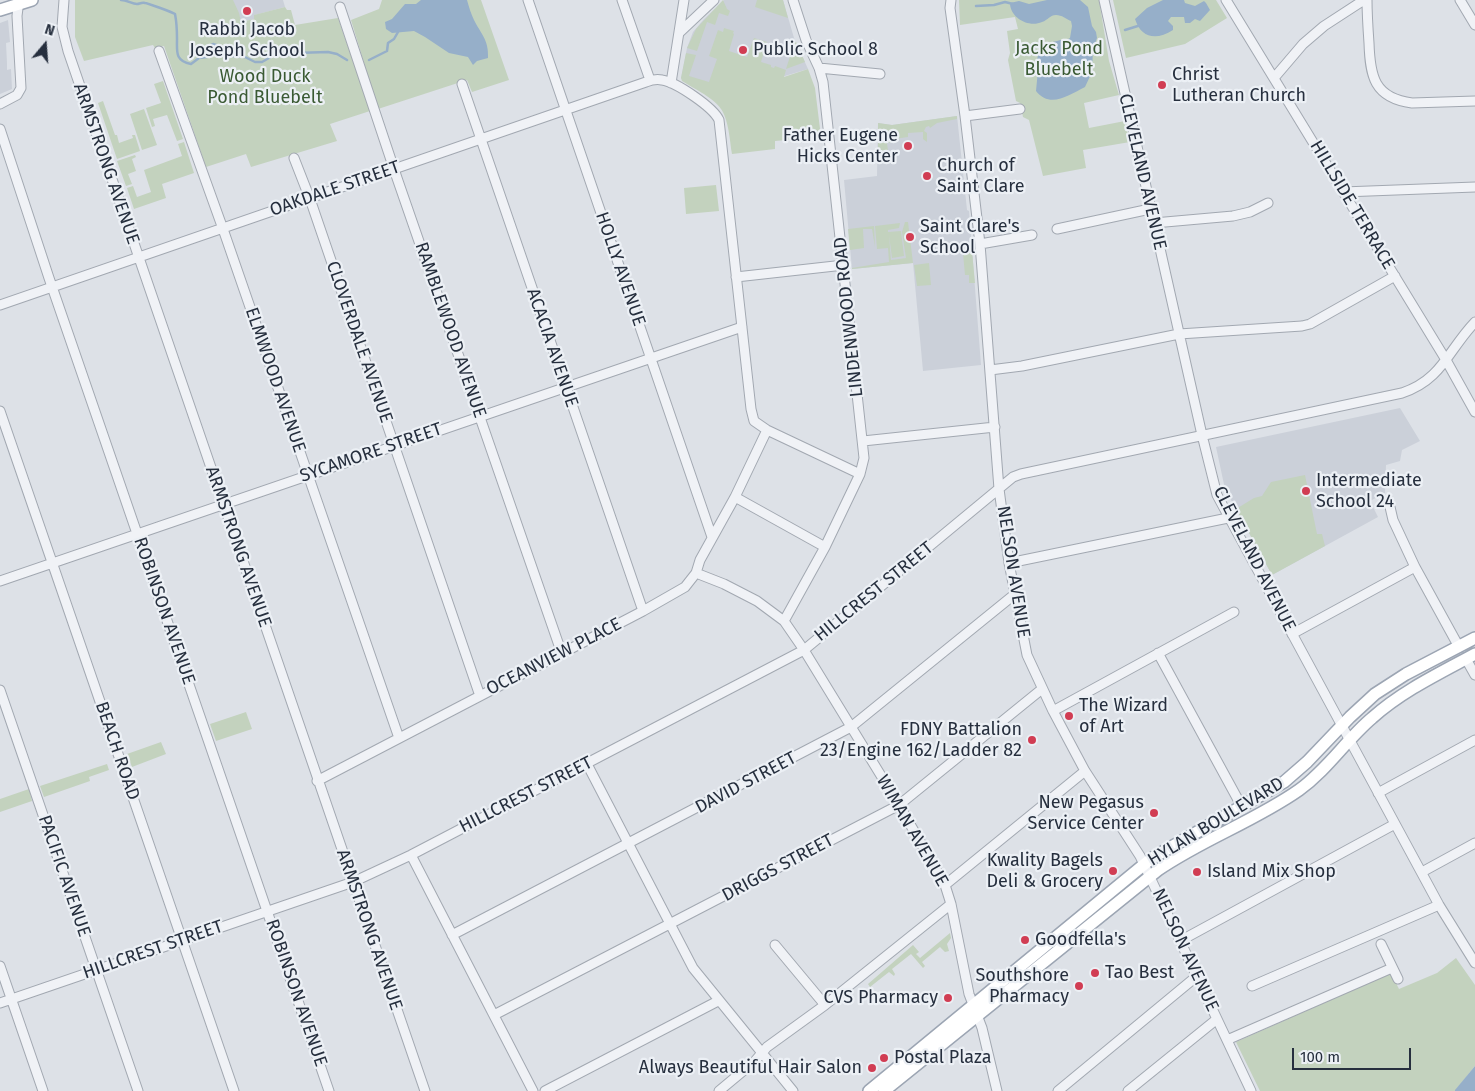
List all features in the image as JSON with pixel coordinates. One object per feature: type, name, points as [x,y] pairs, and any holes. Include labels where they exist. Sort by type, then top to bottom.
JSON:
[{"type":"main road","points":[[0,10],[19,2],[32,0]]},
{"type":"main road","name":"HYLAN BOULEVARD","points":[[884,1091],[1144,864],[1170,847],[1274,788],[1293,775],[1307,762],[1366,701],[1384,688],[1475,638]]},
{"type":"main road","name":"HYLAN BOULEVARD","points":[[869,1091],[1150,876],[1180,855],[1290,796],[1324,769],[1365,724],[1388,704],[1470,656]]},
{"type":"street","name":"ARMSTRONG AVENUE","points":[[64,0],[62,28],[64,40],[425,1091]]},
{"type":"street","name":"HOLLY AVENUE","points":[[528,0],[712,538]]},
{"type":"street","points":[[622,0],[650,80]]},
{"type":"street","points":[[684,0],[671,83],[716,113],[719,120],[751,409],[754,421],[767,430],[860,474]]},
{"type":"street","points":[[679,33],[714,0]]},
{"type":"street","name":"LINDENWOOD ROAD","points":[[784,621],[825,547],[860,474],[864,458],[823,82],[819,68],[806,40],[793,0]]},
{"type":"street","name":"NELSON AVENUE","points":[[951,0],[950,8],[980,244],[999,489],[1009,563],[1027,655],[1053,711],[1085,771],[1144,864],[1250,1091]]},
{"type":"street","name":"CLEVELAND AVENUE","points":[[1104,0],[1150,209],[1217,495],[1439,906],[1475,963]]},
{"type":"street","name":"HILLSIDE TERRACE","points":[[1226,0],[1446,360],[1475,412]]},
{"type":"street","points":[[1274,78],[1303,44],[1324,26],[1366,0],[1369,64],[1376,82],[1387,95],[1402,102],[1412,103],[1475,100]]},
{"type":"street","points":[[1460,0],[1475,25]]},
{"type":"street","points":[[0,104],[17,95],[21,88],[17,16],[19,2]]},
{"type":"street","name":"RAMBLEWOOD AVENUE","points":[[340,6],[394,169],[562,654]]},
{"type":"street","name":"ELMWOOD AVENUE","points":[[159,51],[223,229],[399,738]]},
{"type":"street","points":[[819,68],[880,74]]},
{"type":"street","name":"OAKDALE STREET","points":[[0,305],[650,80],[660,79],[671,83]]},
{"type":"street","name":"ACACIA AVENUE","points":[[462,84],[643,611]]},
{"type":"street","points":[[965,116],[1020,109]]},
{"type":"street","name":"ROBINSON AVENUE","points":[[0,129],[52,286],[329,1091]]},
{"type":"street","name":"CLOVERDALE AVENUE","points":[[294,158],[310,198],[480,696]]},
{"type":"street","points":[[1343,192],[1475,187]]},
{"type":"street","points":[[1154,222],[1233,216],[1250,212],[1268,203]]},
{"type":"street","points":[[1057,229],[1150,209]]},
{"type":"street","points":[[980,244],[1032,235]]},
{"type":"street","points":[[736,277],[844,265]]},
{"type":"street","points":[[990,370],[1022,366],[1179,334],[1302,326],[1310,324],[1395,276]]},
{"type":"street","name":"HILLCREST STREET","points":[[0,1003],[353,882],[411,855],[587,764],[804,650],[1013,477],[1402,393],[1421,385],[1431,378],[1475,322]]},
{"type":"street","name":"SYCAMORE STREET","points":[[0,581],[742,326]]},
{"type":"street","name":"BEACH ROAD","points":[[0,411],[234,1091]]},
{"type":"street","points":[[863,441],[994,427]]},
{"type":"street","points":[[767,430],[735,497],[700,560],[696,573],[724,584],[757,602],[784,621]]},
{"type":"street","points":[[735,497],[825,547]]},
{"type":"street","points":[[1390,507],[1393,520],[1415,567],[1459,646]]},
{"type":"street","points":[[1009,563],[1228,518]]},
{"type":"street","points":[[1292,634],[1415,567]]},
{"type":"street","name":"OCEANVIEW PLACE","points":[[317,781],[643,611],[685,587],[696,573]]},
{"type":"street","name":"DAVID STREET","points":[[452,935],[851,728],[1015,594]]},
{"type":"street","points":[[1053,711],[1234,612]]},
{"type":"street","name":"WIMAN AVENUE","points":[[784,621],[804,650],[899,805],[945,885],[951,904],[969,994],[982,1028],[997,1091]]},
{"type":"street","points":[[1158,653],[1242,806]]},
{"type":"street","points":[[1470,656],[1475,676]]},
{"type":"street","name":"DRIGGS STREET","points":[[494,1015],[899,805],[1042,688]]},
{"type":"street","name":"PACIFIC AVENUE","points":[[0,690],[138,1091]]},
{"type":"street","points":[[1378,793],[1475,740]]},
{"type":"street","points":[[587,764],[693,968],[793,1091]]},
{"type":"street","points":[[945,885],[1085,771]]},
{"type":"street","points":[[1180,941],[1395,824]]},
{"type":"street","points":[[1422,872],[1475,843]]},
{"type":"street","points":[[411,855],[533,1091]]},
{"type":"street","points":[[719,1091],[755,1061],[767,1047],[826,1005],[951,904]]},
{"type":"street","points":[[1252,986],[1439,906]]},
{"type":"street","points":[[1381,944],[1398,979]]},
{"type":"street","points":[[775,945],[826,1005]]},
{"type":"street","points":[[0,966],[43,1091]]},
{"type":"street","points":[[1227,1040],[1392,968]]},
{"type":"street","points":[[1058,1091],[1197,976]]},
{"type":"street","points":[[544,1091],[718,1001]]},
{"type":"street","points":[[1128,1091],[1217,1019]]},
{"type":"shaded area","name":"Rabbi Jacob Joseph School","points":[[221,0],[283,0],[285,7],[255,15],[254,19],[230,25]]},
{"type":"shaded area","name":"Public School 8","points":[[724,0],[783,0],[794,38],[808,69],[712,98],[681,78],[687,48],[693,32]]},
{"type":"shaded area","points":[[8,20],[10,42],[6,43],[7,70],[11,69],[12,89],[0,94],[0,23]]},
{"type":"shaded area","name":"Saint Clare's School","points":[[957,116],[967,210],[969,211],[981,365],[923,371],[913,263],[852,269],[844,180],[877,176],[878,123],[892,125]]},
{"type":"shaded area","name":"Intermediate School 24","points":[[1400,408],[1420,441],[1402,450],[1400,461],[1386,465],[1385,493],[1370,501],[1378,517],[1272,575],[1225,489],[1216,447]]},
{"type":"green space","name":"Wood Duck Pond Bluebelt","points":[[75,0],[233,0],[241,22],[254,19],[254,15],[285,7],[287,10],[291,10],[295,25],[338,18],[370,111],[330,124],[337,141],[251,167],[246,154],[206,167],[164,46],[155,48],[153,45],[84,61],[75,37]]},
{"type":"green space","name":"Wood Duck Pond Bluebelt","points":[[382,0],[481,0],[509,80],[472,92],[467,80],[378,109],[351,20],[379,9]]},
{"type":"green space","points":[[723,0],[730,11],[728,16],[719,13],[715,25],[707,22],[697,51],[687,48],[696,29]]},
{"type":"green space","points":[[757,0],[783,0],[788,18],[755,7]]},
{"type":"green space","name":"Jacks Pond Bluebelt","points":[[959,0],[1099,0],[1109,61],[1119,95],[1084,103],[1089,128],[1125,121],[1130,142],[1083,150],[1086,168],[1043,176],[1029,120],[1023,117],[1020,103],[1016,101],[1008,60],[1010,53],[1007,31],[1018,29],[1015,17],[960,25]]},
{"type":"green space","name":"Jacks Pond Bluebelt","points":[[1113,0],[1216,0],[1227,18],[1185,44],[1126,58]]},
{"type":"green space","points":[[724,28],[734,31],[729,51],[747,57],[754,38],[767,42],[761,62],[774,68],[775,66],[786,70],[784,77],[808,69],[815,88],[821,137],[775,141],[775,149],[732,154],[728,125],[721,108],[707,96],[682,81],[681,78],[686,53],[696,55],[689,76],[709,82],[717,59],[709,56],[718,30],[723,32]]},
{"type":"green space","points":[[788,40],[796,42],[805,62],[786,69],[792,50],[785,47]]},
{"type":"green space","points":[[163,81],[183,139],[177,141],[167,115],[153,119],[155,126],[152,127],[146,108],[161,103],[154,84]]},
{"type":"green space","points":[[103,101],[119,143],[133,138],[132,135],[135,135],[140,151],[117,159],[98,103]]},
{"type":"green space","points":[[144,109],[157,145],[142,150],[130,114]]},
{"type":"green space","points":[[957,116],[957,119],[937,123],[930,128],[929,126],[926,127],[924,131],[927,133],[927,142],[923,139],[923,132],[908,133],[908,137],[894,139],[894,142],[887,143],[888,151],[878,152],[878,123],[892,125]]},
{"type":"green space","points":[[184,142],[194,173],[162,184],[166,198],[134,209],[127,188],[133,186],[137,197],[151,192],[144,170],[182,156],[178,144]]},
{"type":"green space","points":[[135,155],[136,157],[132,159],[136,171],[128,174],[132,184],[126,186],[117,161]]},
{"type":"green space","points":[[716,185],[719,211],[686,214],[684,188]]},
{"type":"green space","points":[[905,222],[908,222],[913,263],[852,269],[889,262],[888,248],[877,249],[875,226],[900,223],[899,228],[888,230],[888,232],[901,231],[904,256],[892,258],[889,235],[891,260],[906,258],[902,232]]},
{"type":"green space","points":[[874,226],[875,247],[872,229],[863,229],[864,248],[850,250],[848,229]]},
{"type":"green space","points":[[972,251],[975,283],[969,283],[969,275],[965,275],[963,253]]},
{"type":"green space","points":[[929,263],[931,285],[917,286],[914,265]]},
{"type":"green space","points":[[1305,475],[1317,534],[1322,534],[1325,546],[1272,575],[1236,509],[1254,498],[1262,496],[1271,482]]},
{"type":"green space","points":[[246,712],[252,729],[216,741],[210,724]]},
{"type":"green space","points":[[161,742],[166,754],[132,767],[127,754]]},
{"type":"green space","points":[[107,764],[109,770],[89,777],[90,781],[44,797],[40,786]]},
{"type":"green space","points":[[29,789],[32,801],[0,812],[0,799]]},
{"type":"green space","points":[[950,933],[951,938],[947,944],[949,951],[945,952],[940,947],[922,962],[925,966],[923,968],[911,954],[892,969],[895,974],[894,976],[889,972],[870,987],[868,984],[913,945],[919,952],[916,954],[920,958]]},
{"type":"green space","points":[[1456,958],[1475,985],[1475,1066],[1455,1091],[1260,1091],[1236,1042],[1391,973],[1399,989],[1437,973]]},
{"type":"water","points":[[421,0],[467,0],[473,18],[486,42],[488,58],[477,61],[473,65],[468,57],[449,53],[414,31],[392,33],[386,29],[385,22],[392,19],[405,4],[416,4]]},
{"type":"water","points":[[1047,0],[1080,0],[1088,7],[1097,38],[1093,49],[1092,72],[1085,87],[1066,97],[1053,100],[1041,96],[1036,91],[1038,70],[1035,66],[1040,49],[1050,43],[1070,38],[1071,21],[1056,15],[1037,24],[1026,23],[1013,13],[1010,3],[1019,1],[1029,4]]},
{"type":"water","points":[[1163,0],[1184,0],[1185,3],[1195,6],[1204,1],[1210,10],[1200,21],[1195,19],[1190,23],[1185,23],[1184,17],[1171,17],[1168,21],[1173,26],[1173,30],[1161,36],[1145,34],[1135,19],[1147,8]]},
{"type":"water","points":[[1475,1066],[1475,1091],[1455,1091],[1455,1090]]},
{"type":"waterway","points":[[121,0],[135,4],[147,3],[175,14],[177,52],[182,61],[186,63],[191,64],[199,58],[207,57],[209,46],[213,44],[222,47],[232,56],[245,57],[255,62],[262,62],[276,54],[285,56],[295,53],[328,52],[337,54],[347,60]]},
{"type":"waterway","points":[[976,6],[1005,2],[1013,4]]},
{"type":"waterway","points":[[1125,30],[1141,25]]},
{"type":"waterway","points":[[369,60],[387,51],[388,43],[394,39],[398,32]]},
{"type":"place","name":"Rabbi Jacob Joseph School","points":[[247,11]]},
{"type":"place","name":"Public School 8","points":[[743,50]]},
{"type":"place","name":"Christ Lutheran Church","points":[[1162,85]]},
{"type":"place","name":"Father Eugene Hicks Center","points":[[908,146]]},
{"type":"place","name":"Church of Saint Clare","points":[[927,176]]},
{"type":"place","name":"Saint Clare's School","points":[[910,237]]},
{"type":"place","name":"Intermediate School 24","points":[[1306,491]]},
{"type":"place","name":"The Wizard of Art","points":[[1069,716]]},
{"type":"place","name":"FDNY Battalion 23/Engine 162/Ladder 82","points":[[1032,740]]},
{"type":"place","name":"New Pegasus Service Center","points":[[1154,813]]},
{"type":"place","name":"Kwality Bagels Deli & Grocery","points":[[1113,871]]},
{"type":"place","name":"Island Mix Shop","points":[[1197,872]]},
{"type":"place","name":"Goodfella's","points":[[1025,940]]},
{"type":"place","name":"Tao Best","points":[[1095,973]]},
{"type":"place","name":"Southshore Pharmacy","points":[[1079,986]]},
{"type":"place","name":"CVS Pharmacy","points":[[948,998]]},
{"type":"place","name":"Postal Plaza","points":[[884,1058]]},
{"type":"place","name":"Always Beautiful Hair Salon","points":[[872,1068]]}]
